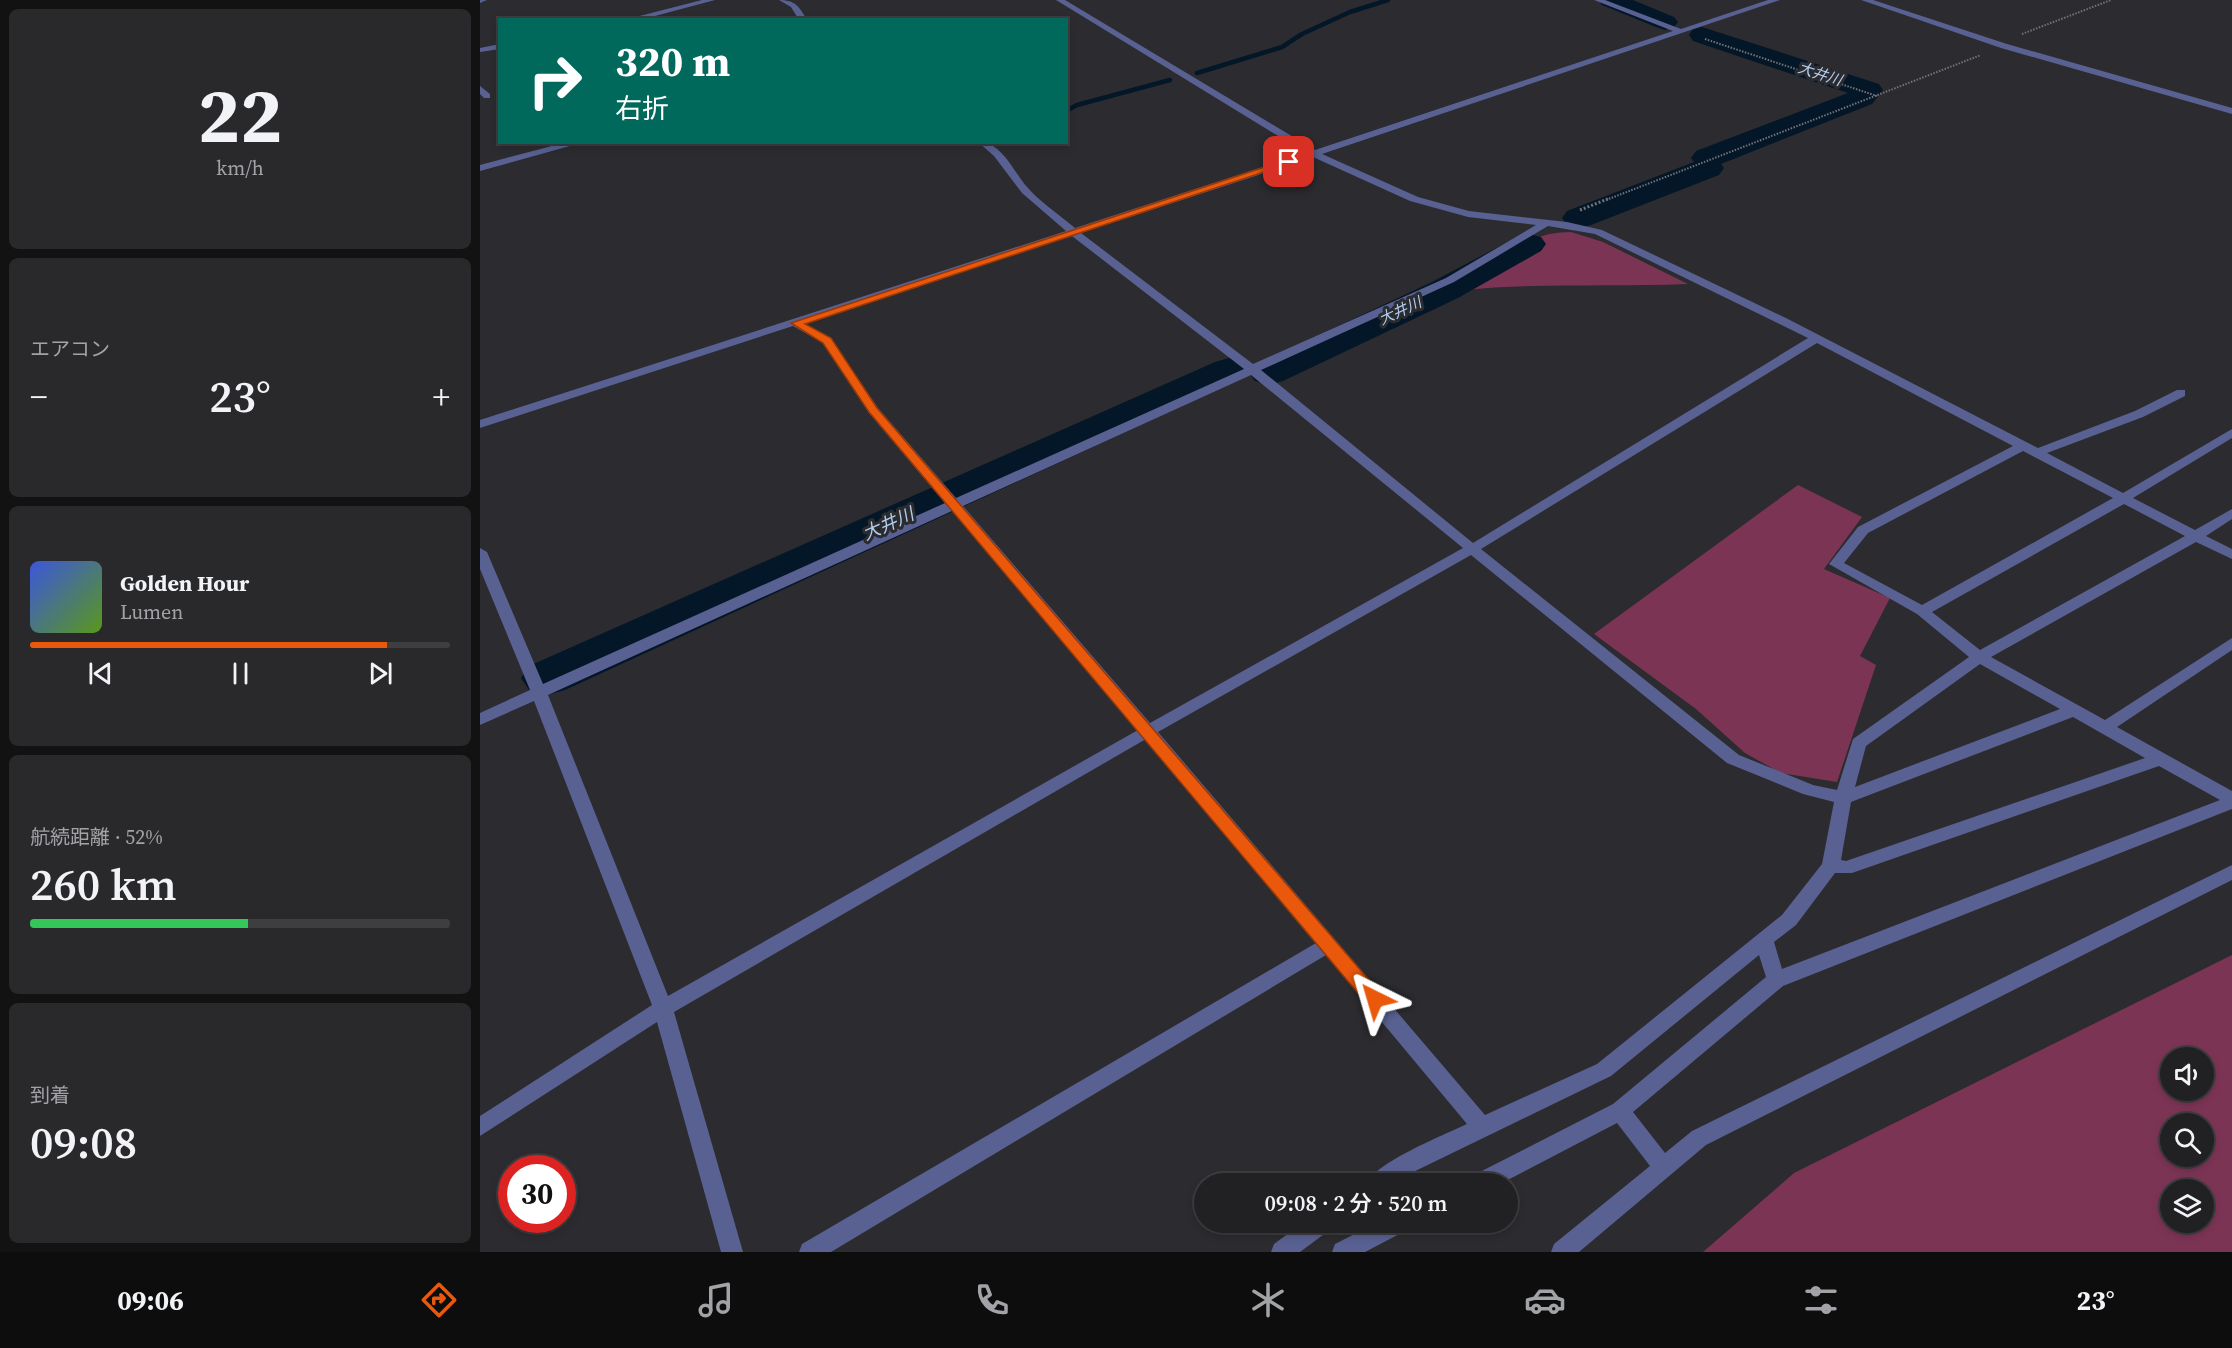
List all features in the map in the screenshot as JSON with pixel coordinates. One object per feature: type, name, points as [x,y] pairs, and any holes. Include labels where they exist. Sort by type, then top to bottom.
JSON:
[{"type":"street","points":[[636,18],[711,0]]},
{"type":"street","points":[[783,0],[794,5],[802,18]]},
{"type":"street","points":[[1060,0],[1314,154],[1414,199],[1468,214],[1567,225],[1598,232],[1632,246],[1816,338],[2232,555]]},
{"type":"street","points":[[1598,0],[1682,32]]},
{"type":"street","points":[[480,424],[1314,154],[1776,0]]},
{"type":"street","points":[[1864,0],[2001,45],[2232,111]]},
{"type":"street","points":[[480,50],[498,46]]},
{"type":"street","points":[[480,89],[487,96]]},
{"type":"street","points":[[480,168],[572,144]]},
{"type":"street","points":[[984,144],[997,154],[1025,190],[1074,232],[1252,370],[1733,759],[1809,790],[1843,798],[2074,710]]},
{"type":"street","points":[[480,719],[1450,280],[1544,224]]},
{"type":"street","points":[[796,323],[827,340],[873,410],[1482,1127]]},
{"type":"street","points":[[480,1127],[663,1008],[1472,549],[1816,338]]},
{"type":"street","points":[[2037,453],[2139,414],[2181,393]]},
{"type":"street","points":[[1922,611],[2124,498],[2232,432]]},
{"type":"street","points":[[2023,446],[1863,530],[1836,564],[1922,611],[1979,657],[2232,801]]},
{"type":"street","points":[[1393,1173],[1482,1127],[1604,1070],[1765,942],[1789,920],[1831,866],[1843,798],[1859,743],[1979,657],[2196,536],[2232,513]]},
{"type":"street","points":[[480,552],[539,693],[663,1008],[728,1251]]},
{"type":"street","points":[[2105,728],[2232,643]]},
{"type":"street","points":[[1831,866],[1846,868],[2160,759]]},
{"type":"street","points":[[1499,1173],[1620,1111],[1776,980],[2232,801]]},
{"type":"street","points":[[1562,1252],[1699,1138],[2232,872]]},
{"type":"street","points":[[1765,942],[1776,980]]},
{"type":"street","points":[[810,1252],[1328,945]]},
{"type":"street","points":[[1620,1111],[1664,1168]]},
{"type":"street","points":[[1281,1252],[1308,1233]]},
{"type":"street","points":[[1343,1252],[1380,1233]]},
{"type":"path","points":[[1544,224],[1878,96],[2111,0]]},
{"type":"path","points":[[1682,32],[1878,96]]},
{"type":"shaded area","points":[[1571,232],[1603,242],[1688,284],[1463,290],[1457,286],[1525,250],[1529,244],[1540,237]]},
{"type":"shaded area","points":[[1798,485],[1862,517],[1824,569],[1890,598],[1860,656],[1876,665],[1837,782],[1781,773],[1745,753],[1696,709],[1594,634]]},
{"type":"shaded area","points":[[2232,955],[2232,1252],[1703,1252],[1794,1173]]},
{"type":"waterway","points":[[1197,73],[1282,47],[1302,34],[1350,12],[1388,0]]},
{"type":"waterway","name":"大井川","points":[[1611,0],[1665,22]]},
{"type":"waterway","name":"大井川","points":[[1702,35],[1869,90]]},
{"type":"waterway","points":[[1068,110],[1077,105],[1170,80]]},
{"type":"waterway","name":"大井川","points":[[1707,158],[1862,98],[1862,93]]},
{"type":"waterway","name":"大井川","points":[[1579,218],[1708,168]]},
{"type":"waterway","name":"大井川","points":[[1269,373],[1445,290],[1529,244]]},
{"type":"waterway","name":"大井川","points":[[547,678],[1229,370]]},
{"type":"route","points":[[1289,162],[796,323],[827,340],[873,410],[1375,999]]}]
